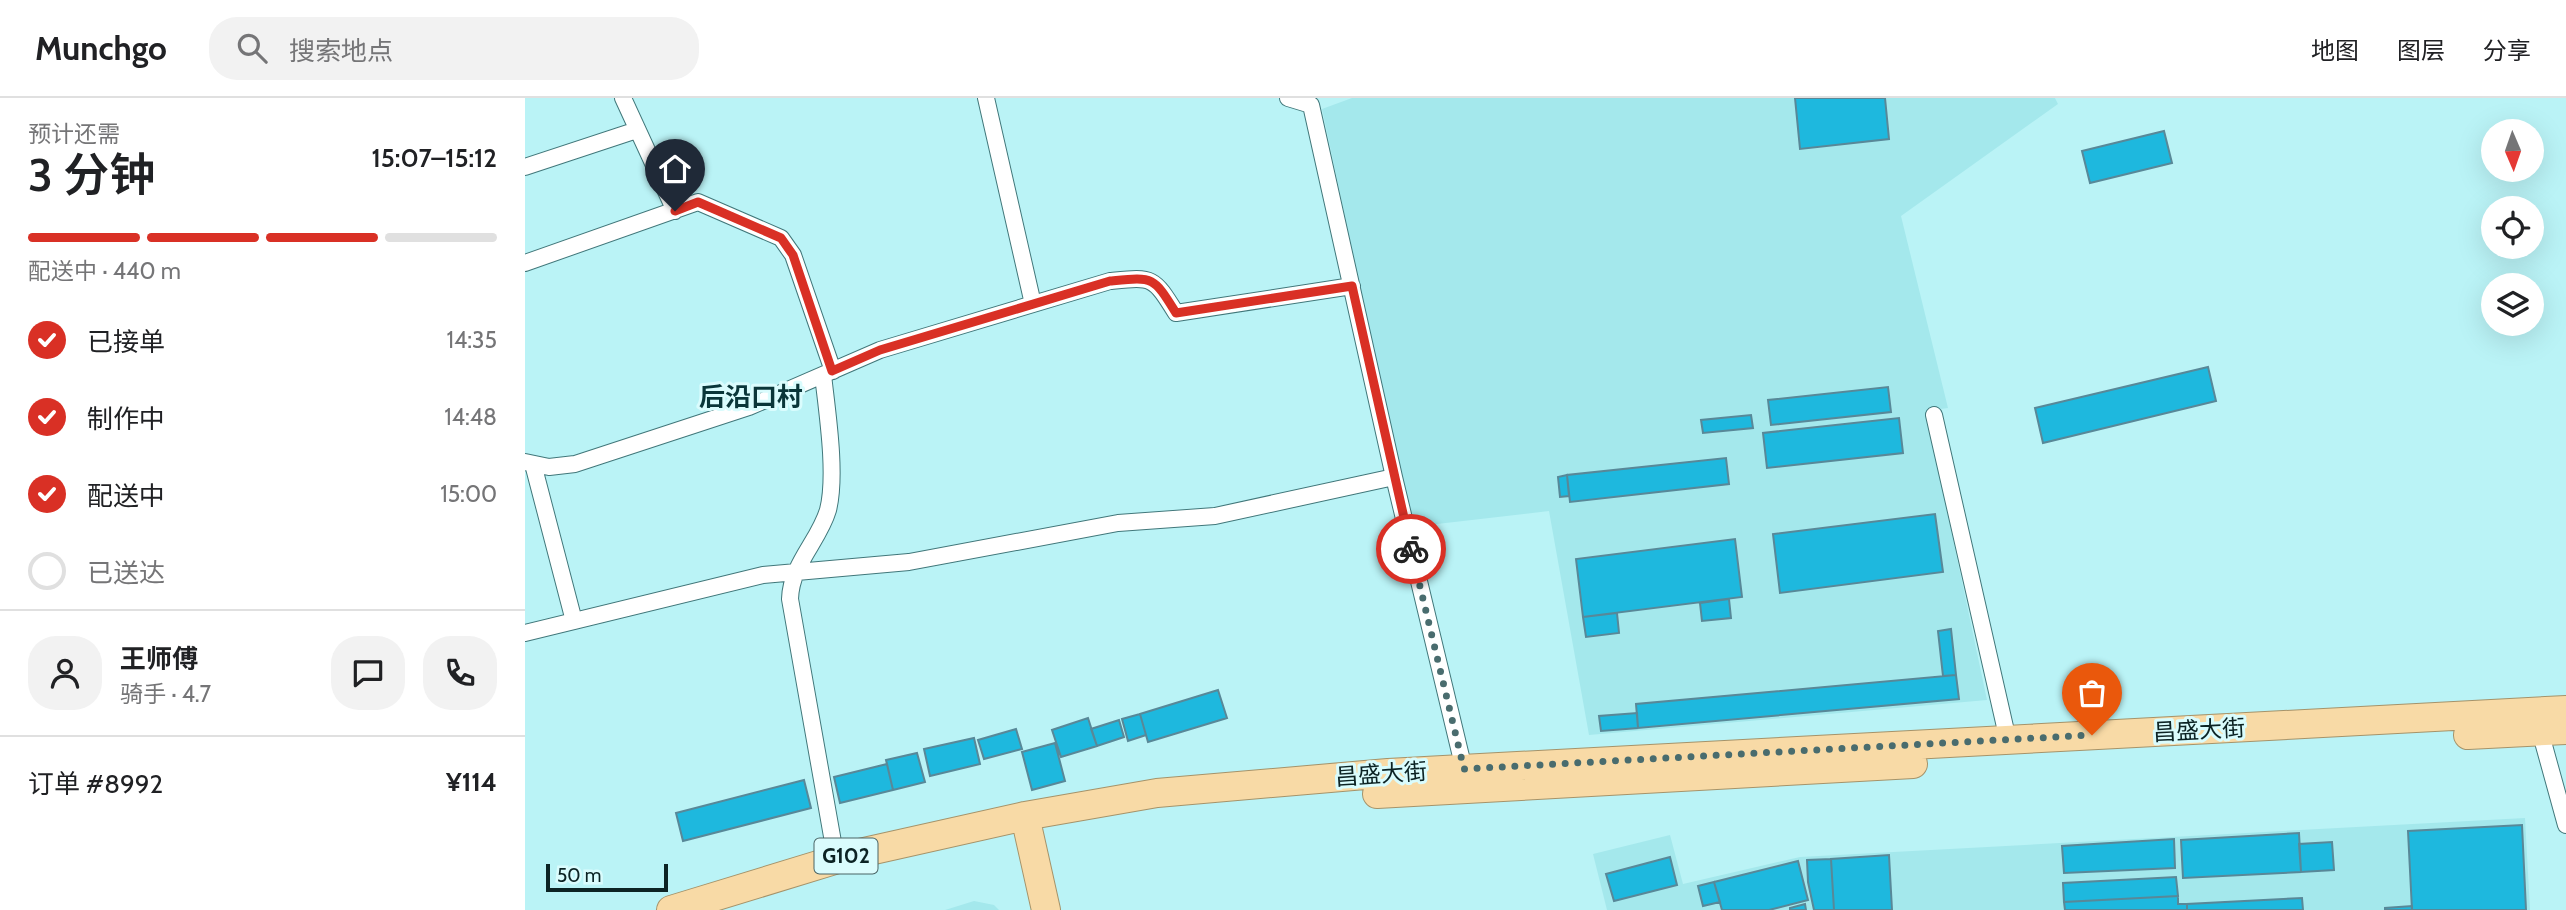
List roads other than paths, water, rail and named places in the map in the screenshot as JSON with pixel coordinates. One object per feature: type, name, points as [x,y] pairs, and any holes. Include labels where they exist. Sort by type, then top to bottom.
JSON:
[{"type":"highway","name":"昌盛大街","points":[[736,910],[1027,825],[1094,802],[1170,792],[1464,769],[2566,710]]},
{"type":"highway","name":"昌盛大街","points":[[671,910],[837,859],[1027,825],[1160,812],[1325,797],[2553,730]]},
{"type":"highway","points":[[1027,825],[1046,910]]},
{"type":"street","points":[[623,98],[675,211]]},
{"type":"street","points":[[986,98],[1033,304]]},
{"type":"street","points":[[1288,98],[1311,105],[1394,477],[1464,769]]},
{"type":"street","points":[[525,167],[637,130]]},
{"type":"street","points":[[525,262],[698,202],[781,238],[793,255],[828,373],[831,469],[829,503],[823,523],[790,588],[791,609],[837,859]]},
{"type":"street","points":[[574,621],[529,463],[559,467],[575,464],[749,407],[880,350],[1110,281],[1141,278],[1151,280],[1159,286],[1176,313],[1352,286]]},
{"type":"street","points":[[1934,415],[2008,740]]},
{"type":"street","points":[[525,633],[763,575],[908,562],[1118,523],[1215,516],[1394,477]]},
{"type":"street","points":[[2553,730],[2566,825]]},
{"type":"district","name":"后沿口村","points":[[751,397]]}]
